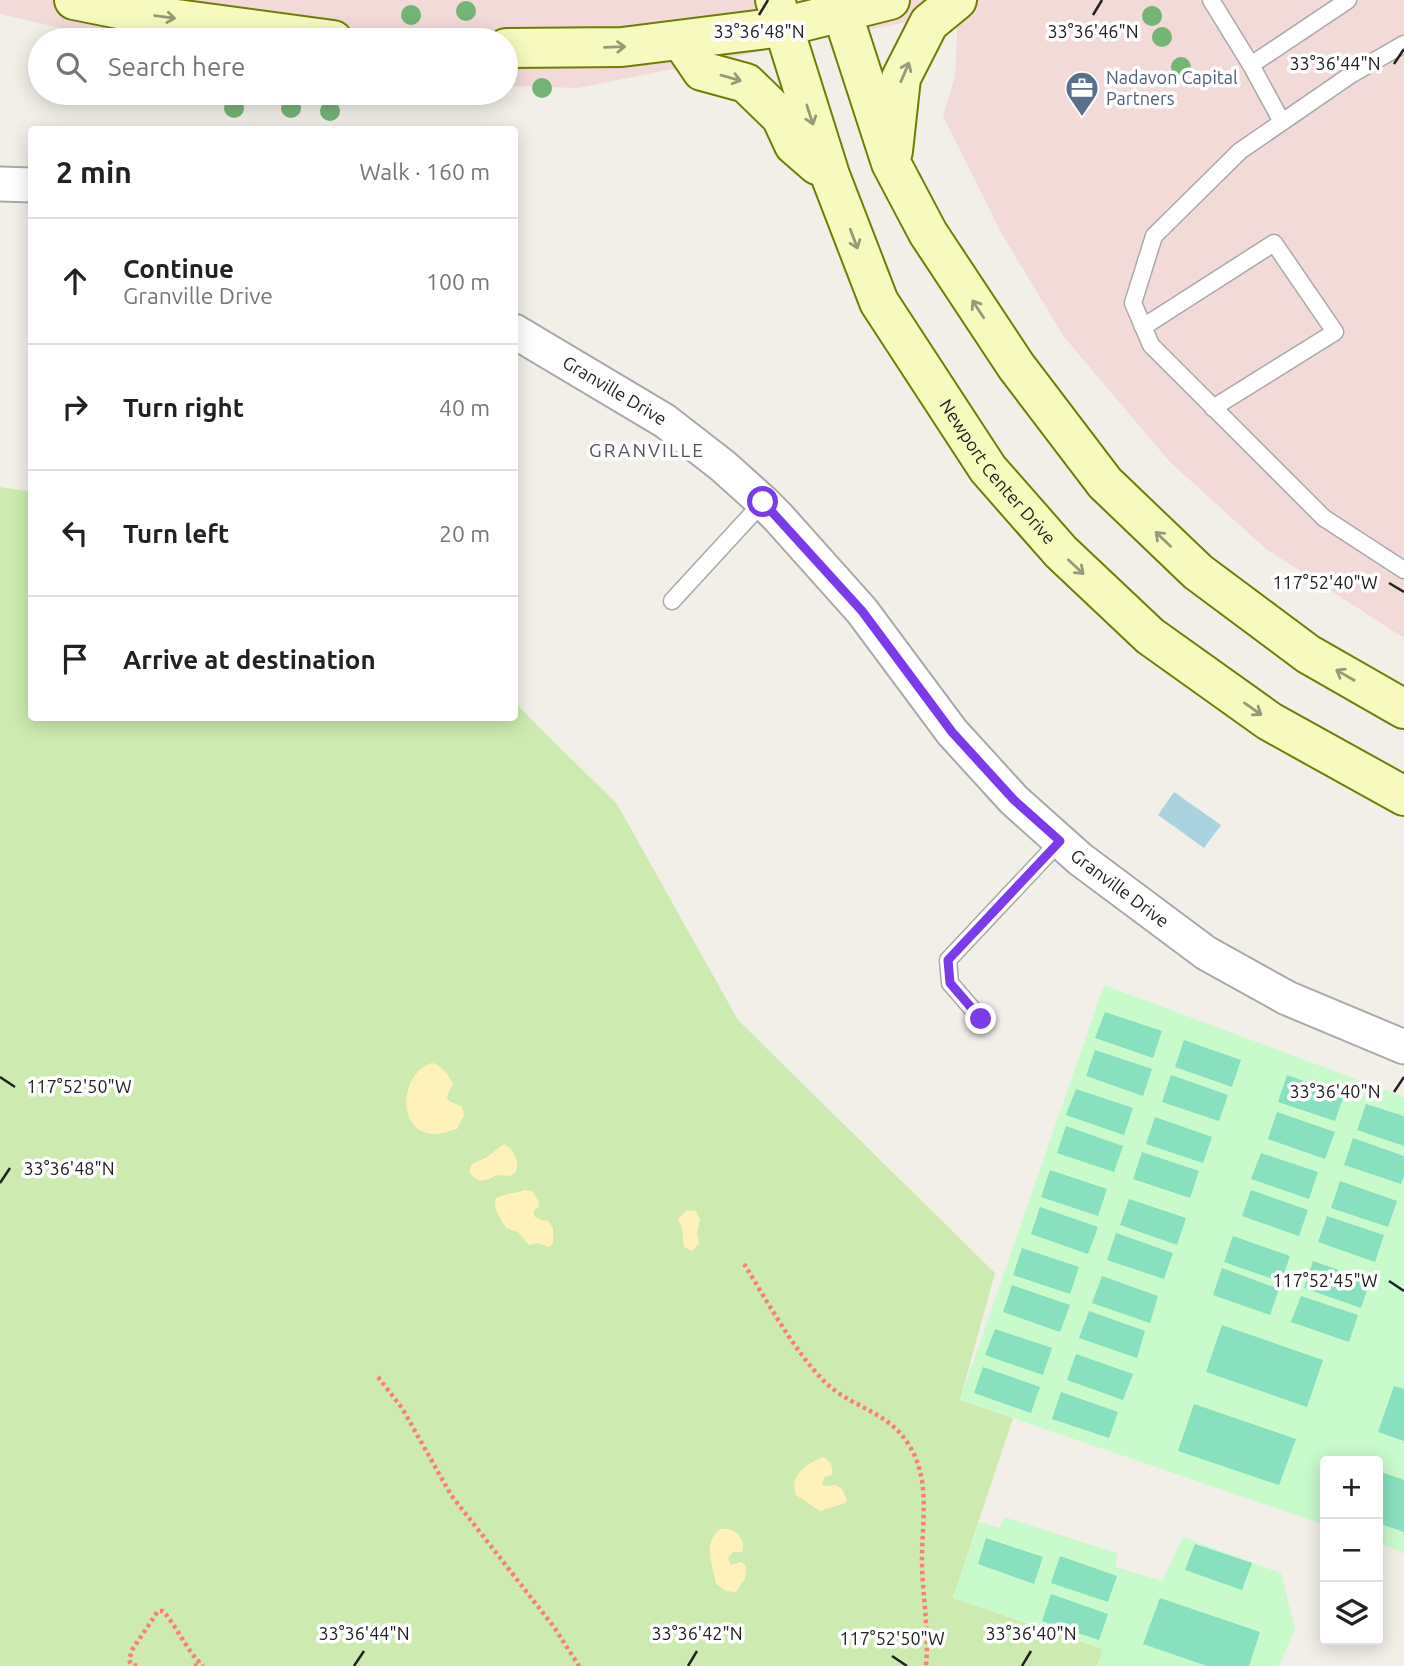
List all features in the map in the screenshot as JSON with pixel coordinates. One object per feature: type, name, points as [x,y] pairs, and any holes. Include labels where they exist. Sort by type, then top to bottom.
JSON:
[{"type":"main road","points":[[74,0],[154,16],[244,28]]},
{"type":"main road","points":[[518,48],[622,47],[681,40],[779,13],[890,0]]},
{"type":"main road","points":[[891,163],[901,78],[929,23],[957,0]]},
{"type":"main road","points":[[840,7],[891,163],[928,233],[1016,366],[1105,483],[1209,580],[1308,654],[1404,709]]},
{"type":"main road","name":"Newport Center Drive","points":[[779,13],[830,175],[879,302],[988,469],[1061,552],[1150,636],[1269,721],[1404,796]]},
{"type":"main road","points":[[681,40],[702,71],[746,83],[782,117],[794,145],[830,175]]},
{"type":"street","points":[[0,184],[28,185]]},
{"type":"street","name":"Granville Drive","points":[[518,333],[665,421],[723,466],[763,502],[862,611],[952,732],[1014,800],[1080,859],[1206,953],[1287,998],[1404,1047]]},
{"type":"lane","points":[[1211,0],[1282,122]]},
{"type":"lane","points":[[1251,65],[1348,0]]},
{"type":"lane","points":[[1404,44],[1352,74],[1240,150],[1154,236],[1133,303],[1151,345],[1324,518],[1404,570]]},
{"type":"lane","points":[[1143,327],[1274,243],[1335,332],[1213,408]]},
{"type":"lane","points":[[672,601],[763,502]]},
{"type":"lane","points":[[981,1019],[950,983],[948,960],[1060,841]]},
{"type":"path","points":[[744,1264],[812,1369],[842,1396],[877,1413],[891,1424],[908,1443],[918,1461],[924,1491],[922,1563],[927,1634],[926,1666]]},
{"type":"path","points":[[378,1377],[402,1408],[451,1495],[554,1627],[579,1666]]},
{"type":"path","points":[[137,1666],[129,1660],[132,1650],[158,1611],[163,1611],[176,1626],[188,1648],[202,1665]]},
{"type":"path","points":[[194,1666],[202,1665]]},
{"type":"shaded area","points":[[0,0],[1404,0],[1404,638],[1266,549],[1170,462],[1064,337],[1000,231],[943,116],[955,76],[958,12],[578,88],[518,86],[518,28],[60,28],[0,14]]},
{"type":"green space","points":[[0,487],[28,492],[28,721],[518,721],[518,706],[617,804],[738,1020],[995,1273],[960,1400],[1013,1418],[953,1598],[1103,1649],[1097,1666],[0,1666]]},
{"type":"green space","points":[[1104,985],[1404,1097],[1404,1553],[1383,1545],[1383,1456],[1320,1456],[1320,1523],[960,1400]]},
{"type":"green space","points":[[1105,1012],[1162,1031],[1153,1058],[1095,1038]]},
{"type":"green space","points":[[1184,1040],[1241,1060],[1232,1087],[1175,1067]]},
{"type":"green space","points":[[1095,1050],[1152,1069],[1143,1096],[1086,1076]]},
{"type":"green space","points":[[1171,1075],[1228,1095],[1219,1121],[1162,1102]]},
{"type":"green space","points":[[1287,1075],[1344,1095],[1335,1121],[1278,1102]]},
{"type":"green space","points":[[1076,1089],[1133,1108],[1124,1135],[1066,1115]]},
{"type":"green space","points":[[1366,1104],[1404,1116],[1404,1146],[1357,1130]]},
{"type":"green space","points":[[1277,1112],[1335,1132],[1325,1159],[1268,1139]]},
{"type":"green space","points":[[1155,1117],[1212,1137],[1203,1163],[1146,1144]]},
{"type":"green space","points":[[1066,1126],[1123,1146],[1114,1172],[1057,1153]]},
{"type":"green space","points":[[1353,1138],[1404,1156],[1404,1176],[1401,1184],[1344,1165]]},
{"type":"green space","points":[[1142,1152],[1199,1171],[1190,1198],[1133,1179]]},
{"type":"green space","points":[[1261,1153],[1318,1172],[1309,1199],[1251,1179]]},
{"type":"green space","points":[[1050,1170],[1107,1189],[1098,1216],[1041,1197]]},
{"type":"green space","points":[[1340,1181],[1397,1201],[1388,1227],[1331,1208]]},
{"type":"green space","points":[[1251,1190],[1308,1210],[1299,1236],[1242,1216]]},
{"type":"green space","points":[[1129,1199],[1186,1218],[1177,1245],[1120,1225]]},
{"type":"green space","points":[[1040,1207],[1098,1227],[1088,1254],[1031,1234]]},
{"type":"green space","points":[[1327,1216],[1384,1235],[1375,1262],[1318,1242]]},
{"type":"green space","points":[[1116,1233],[1173,1253],[1164,1279],[1107,1260]]},
{"type":"green space","points":[[1233,1236],[1290,1256],[1281,1282],[1224,1262]]},
{"type":"green space","points":[[1022,1248],[1079,1267],[1070,1294],[1013,1275]]},
{"type":"green space","points":[[1313,1261],[1370,1281],[1361,1308],[1304,1288]]},
{"type":"green space","points":[[1222,1268],[1279,1289],[1270,1315],[1213,1295]]},
{"type":"green space","points":[[1102,1276],[1158,1296],[1150,1323],[1092,1303]]},
{"type":"green space","points":[[1012,1285],[1070,1305],[1060,1332],[1003,1312]]},
{"type":"green space","points":[[1301,1296],[1358,1315],[1349,1342],[1291,1322]]},
{"type":"green space","points":[[1089,1311],[1145,1331],[1137,1358],[1079,1338]]},
{"type":"green space","points":[[1222,1325],[1323,1360],[1307,1407],[1206,1372]]},
{"type":"green space","points":[[995,1329],[1052,1348],[1043,1375],[985,1355]]},
{"type":"green space","points":[[1076,1354],[1133,1374],[1123,1400],[1067,1380]]},
{"type":"green space","points":[[983,1367],[1040,1387],[1031,1413],[974,1393]]},
{"type":"green space","points":[[1394,1386],[1404,1389],[1404,1441],[1378,1432]]},
{"type":"green space","points":[[1061,1392],[1118,1412],[1109,1438],[1052,1419]]},
{"type":"green space","points":[[1194,1404],[1296,1439],[1279,1485],[1178,1451]]},
{"type":"green space","points":[[1383,1473],[1404,1480],[1404,1532],[1383,1525]]},
{"type":"green space","points":[[1004,1517],[1117,1553],[1116,1567],[1162,1581],[1183,1537],[1281,1573],[1295,1629],[1279,1666],[1097,1666],[1103,1649],[953,1598],[979,1522],[1000,1528]]},
{"type":"green space","points":[[986,1538],[1043,1557],[1034,1584],[978,1564]]},
{"type":"green space","points":[[1195,1544],[1252,1563],[1242,1590],[1185,1570]]},
{"type":"green space","points":[[1060,1556],[1117,1576],[1108,1602],[1051,1583]]},
{"type":"green space","points":[[1051,1594],[1108,1614],[1099,1640],[1042,1621]]},
{"type":"green space","points":[[1160,1598],[1260,1632],[1249,1666],[1207,1666],[1143,1644]]},
{"type":"sand","points":[[432,1063],[442,1068],[449,1078],[453,1085],[447,1098],[462,1107],[464,1115],[457,1129],[438,1134],[422,1131],[413,1124],[406,1102],[413,1078],[421,1069]]},
{"type":"sand","points":[[504,1144],[515,1156],[516,1172],[510,1176],[496,1175],[486,1180],[475,1178],[469,1171],[472,1164]]},
{"type":"sand","points":[[524,1190],[532,1191],[539,1202],[533,1211],[535,1217],[547,1220],[553,1228],[553,1243],[549,1247],[538,1243],[529,1245],[518,1232],[506,1228],[498,1213],[496,1198]]},
{"type":"sand","points":[[687,1210],[696,1211],[700,1220],[697,1232],[699,1243],[692,1251],[684,1247],[678,1219]]},
{"type":"sand","points":[[823,1457],[832,1467],[832,1475],[825,1477],[822,1484],[836,1485],[842,1489],[847,1500],[820,1511],[796,1495],[794,1488],[800,1471]]},
{"type":"sand","points":[[720,1529],[738,1534],[743,1542],[742,1552],[733,1552],[728,1558],[731,1565],[741,1562],[746,1566],[745,1578],[736,1592],[726,1591],[716,1584],[710,1548],[711,1541]]},
{"type":"water","points":[[1174,792],[1221,825],[1204,848],[1158,815]]},
{"type":"place","name":"Nadavon Capital Partners","points":[[1082,118]]},
{"type":"district","name":"GRANVILLE","points":[[647,450]]},
{"type":"route","points":[[763,502],[862,611],[952,732],[1014,800],[1060,841],[948,960],[950,983],[981,1019]]}]
